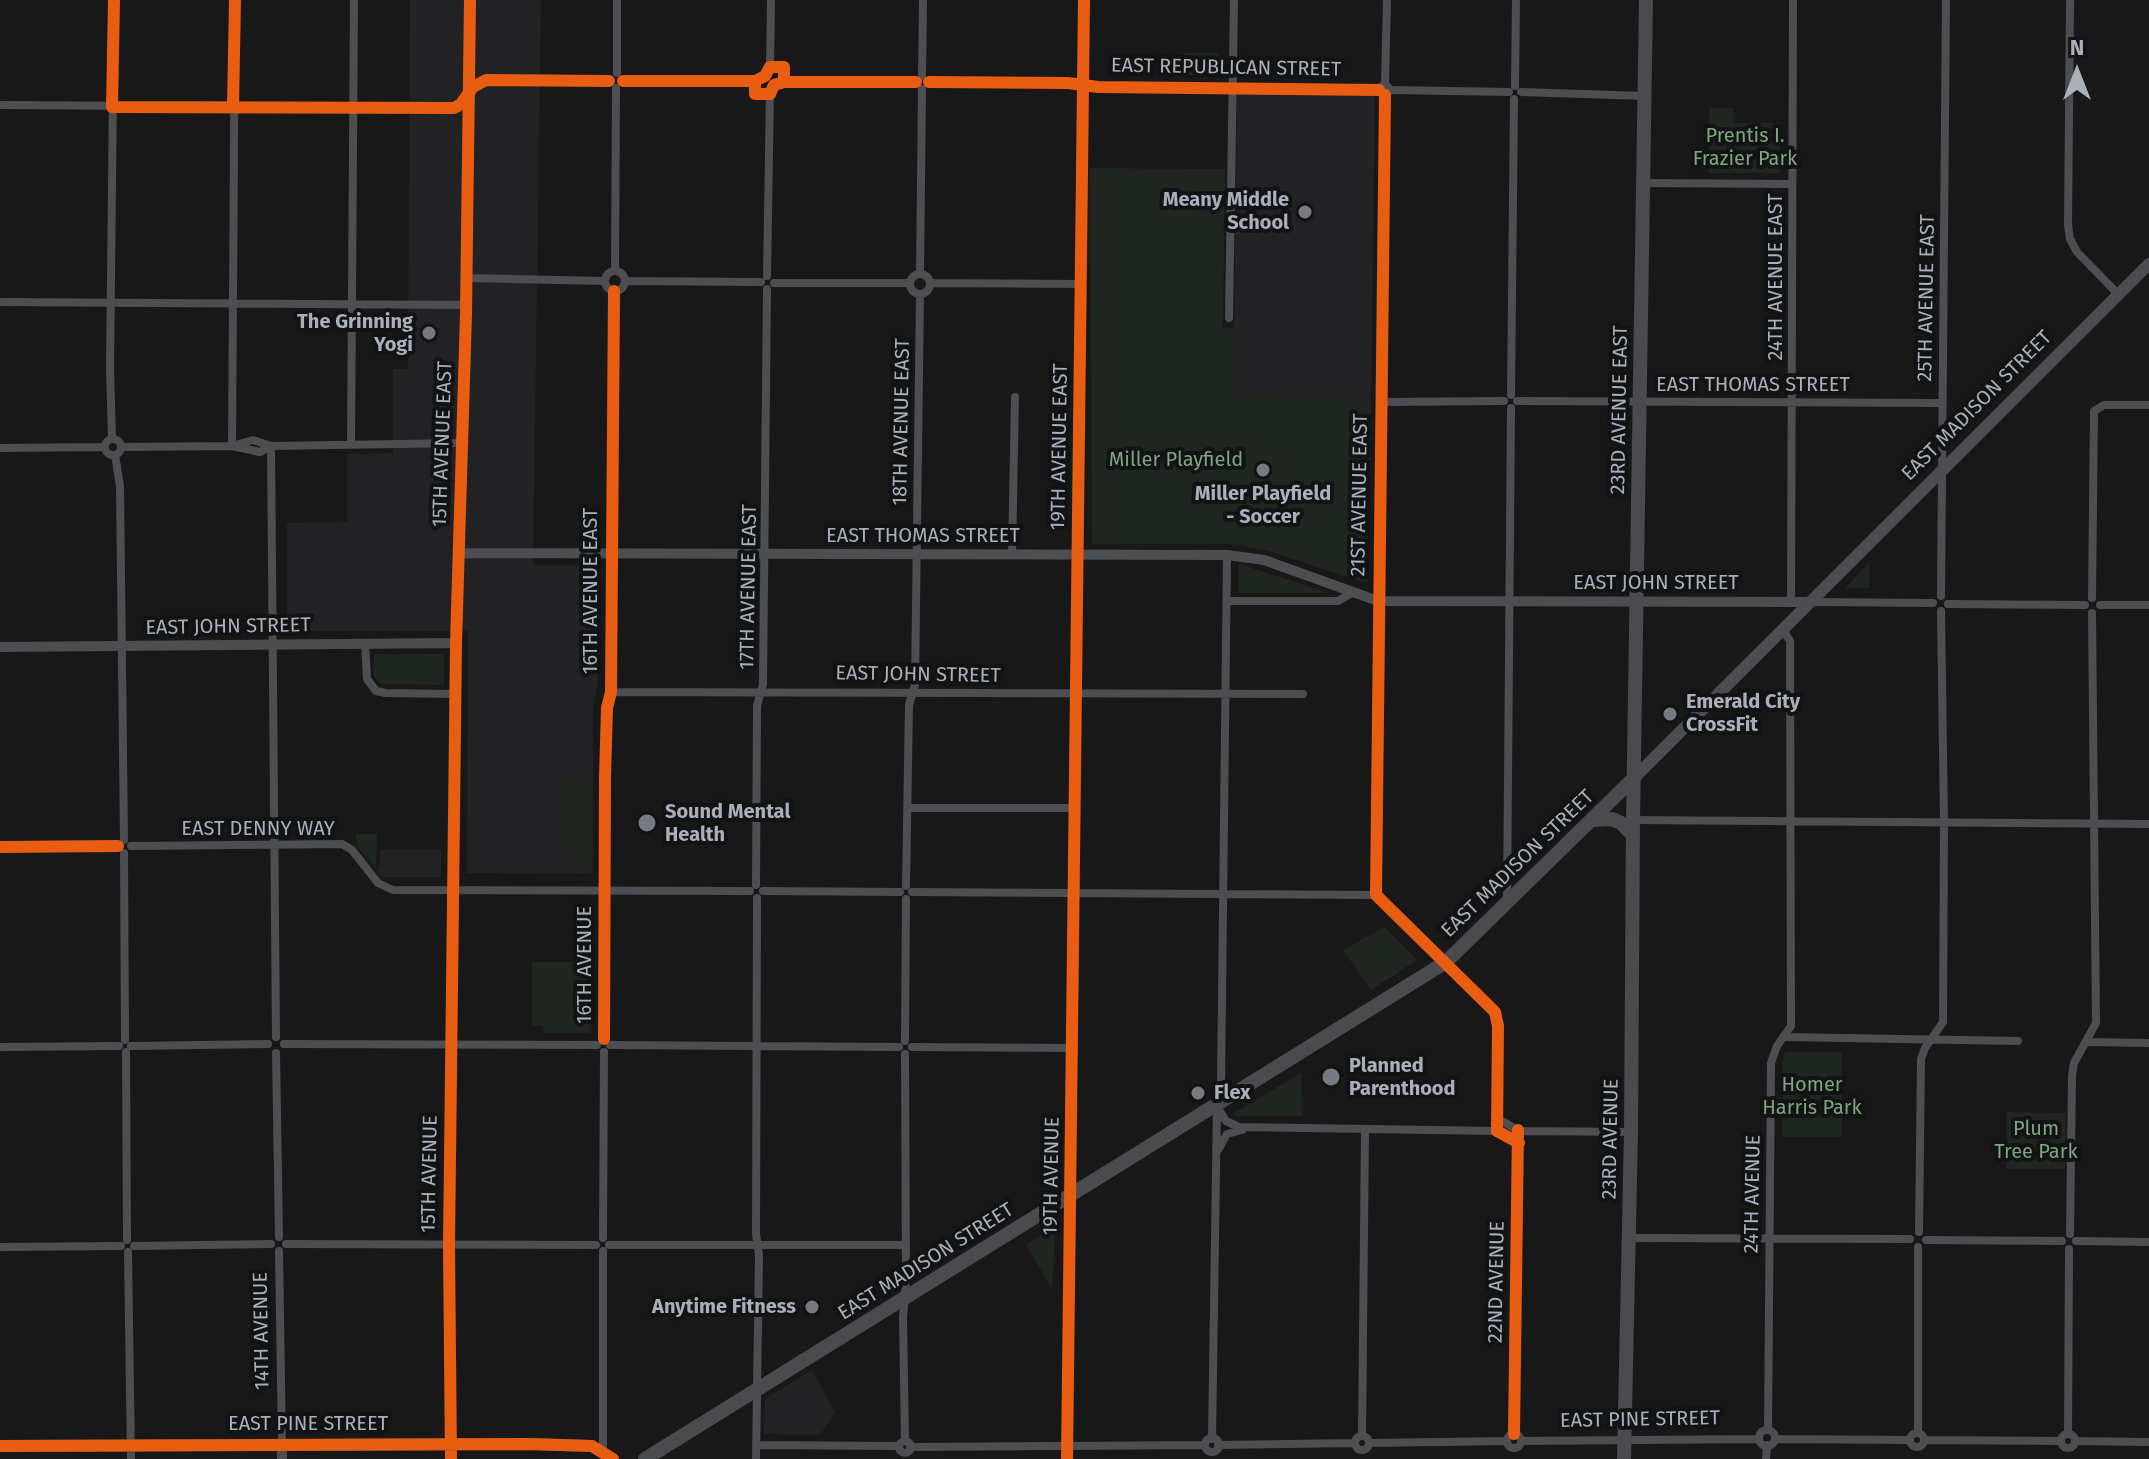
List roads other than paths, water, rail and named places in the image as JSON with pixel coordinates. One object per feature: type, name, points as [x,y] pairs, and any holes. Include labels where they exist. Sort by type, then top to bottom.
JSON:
[{"type":"main road","name":"23RD AVENUE EAST","points":[[1633,827],[1646,0]]},
{"type":"main road","name":"EAST MADISON STREET","points":[[645,1459],[1446,962],[2149,264]]},
{"type":"main road","points":[[1592,820],[1612,819],[1633,827]]},
{"type":"main road","name":"23RD AVENUE","points":[[1624,1459],[1633,827]]},
{"type":"main road","name":"EAST PINE STREET","points":[[0,1446],[584,1445],[608,1455]]},
{"type":"street","points":[[112,438],[114,0]]},
{"type":"street","points":[[232,446],[235,0]]},
{"type":"street","points":[[351,444],[354,0]]},
{"type":"street","name":"15TH AVENUE EAST","points":[[454,890],[456,643],[467,278],[470,0]]},
{"type":"street","points":[[616,88],[621,86],[617,0]]},
{"type":"street","points":[[609,81],[612,74],[620,77],[755,81],[765,76],[770,67],[771,0]]},
{"type":"street","points":[[920,274],[923,0]]},
{"type":"street","name":"19TH AVENUE EAST","points":[[1073,894],[1084,0]]},
{"type":"street","points":[[1229,318],[1234,0]]},
{"type":"street","name":"21ST AVENUE EAST","points":[[1376,895],[1387,0]]},
{"type":"street","points":[[1507,904],[1516,0]]},
{"type":"street","name":"24TH AVENUE EAST","points":[[1791,602],[1793,0]]},
{"type":"street","name":"25TH AVENUE EAST","points":[[1941,596],[1946,0]]},
{"type":"street","points":[[2070,0],[2070,239],[2077,252],[2118,294]]},
{"type":"street","points":[[0,105],[454,108],[476,85],[486,80],[609,81]]},
{"type":"street","points":[[609,81],[616,88]]},
{"type":"street","name":"EAST REPUBLICAN STREET","points":[[774,85],[784,82],[1068,83],[1083,86],[1645,96]]},
{"type":"street","name":"17TH AVENUE EAST","points":[[756,1459],[757,706],[763,684],[770,91],[774,85]]},
{"type":"street","points":[[615,271],[616,88]]},
{"type":"street","points":[[1644,183],[1792,184]]},
{"type":"street","points":[[615,271],[622,274],[625,281],[621,289],[614,291],[606,287],[604,281],[609,272],[615,271]]},
{"type":"street","points":[[920,274],[928,277],[930,283],[928,289],[920,294],[914,291],[910,283],[913,277],[920,274]]},
{"type":"street","points":[[467,278],[604,281]]},
{"type":"street","points":[[625,281],[910,283]]},
{"type":"street","points":[[930,283],[1082,284]]},
{"type":"street","name":"16TH AVENUE EAST","points":[[605,890],[607,708],[611,692],[614,291]]},
{"type":"street","name":"18TH AVENUE EAST","points":[[905,1449],[906,892],[909,705],[915,685],[920,294]]},
{"type":"street","points":[[0,302],[466,305]]},
{"type":"street","points":[[1012,554],[1015,397]]},
{"type":"street","name":"EAST THOMAS STREET","points":[[1382,402],[1941,403]]},
{"type":"street","points":[[2092,598],[2094,411],[2104,405],[2149,405]]},
{"type":"street","points":[[115,455],[107,453],[106,441],[112,438],[119,441],[121,447]]},
{"type":"street","points":[[121,447],[232,446],[260,452],[271,446],[463,443]]},
{"type":"street","points":[[271,446],[276,1037]]},
{"type":"street","points":[[0,448],[105,447]]},
{"type":"street","points":[[121,447],[115,455],[120,486],[131,1459]]},
{"type":"street","name":"EAST THOMAS STREET","points":[[459,553],[1227,555],[1264,560],[1378,601]]},
{"type":"street","points":[[1212,1448],[1217,1105],[1221,1085],[1227,555]]},
{"type":"street","points":[[1227,601],[1338,601],[1353,592]]},
{"type":"street","points":[[2085,605],[1944,607],[1935,609],[1933,603],[1935,598],[1941,596],[1947,599],[1944,607],[1943,1022],[1921,1059],[1919,1232],[1926,1240],[2149,1242]]},
{"type":"street","points":[[2092,598],[2097,599],[2100,605],[2098,611],[2092,613],[2087,611],[2085,605],[2092,598]]},
{"type":"street","name":"EAST JOHN STREET","points":[[1378,601],[1933,603]]},
{"type":"street","points":[[2100,605],[2149,605]]},
{"type":"street","points":[[2068,1459],[2069,1249],[2074,1247],[2069,1239],[2072,1076],[2074,1063],[2096,1023],[2092,613]]},
{"type":"street","points":[[1783,630],[1790,641],[1791,821]]},
{"type":"street","points":[[365,643],[366,677],[376,691],[456,694]]},
{"type":"street","name":"EAST JOHN STREET","points":[[0,647],[456,643]]},
{"type":"street","name":"EAST JOHN STREET","points":[[611,692],[1303,694]]},
{"type":"street","points":[[908,808],[1073,808]]},
{"type":"street","points":[[1633,827],[1791,821],[2149,824]]},
{"type":"street","name":"24TH AVENUE","points":[[1768,1430],[1771,1063],[1777,1046],[1791,1026],[1791,821]]},
{"type":"street","name":"EAST DENNY WAY","points":[[0,847],[345,845],[385,887],[454,890],[1376,895]]},
{"type":"street","name":"15TH AVENUE","points":[[451,1459],[449,1245],[454,890]]},
{"type":"street","name":"16TH AVENUE","points":[[605,890],[603,1245],[608,1455]]},
{"type":"street","name":"19TH AVENUE","points":[[1067,1459],[1073,894]]},
{"type":"street","points":[[1376,895],[1495,1012],[1498,1026],[1497,1131]]},
{"type":"street","points":[[1786,1037],[2018,1041]]},
{"type":"street","points":[[268,1044],[272,1038],[282,1039],[283,1049],[276,1053]]},
{"type":"street","points":[[2086,1042],[2149,1043]]},
{"type":"street","points":[[0,1047],[268,1044]]},
{"type":"street","points":[[268,1044],[276,1053]]},
{"type":"street","points":[[284,1044],[1073,1048]]},
{"type":"street","points":[[276,1053],[279,1242]]},
{"type":"street","points":[[1217,1105],[1231,1125],[1255,1129],[1497,1131],[1519,1143]]},
{"type":"street","points":[[1497,1118],[1519,1131],[1631,1132]]},
{"type":"street","points":[[1217,1124],[1221,1130],[1231,1133]]},
{"type":"street","points":[[1217,1153],[1227,1134],[1255,1129]]},
{"type":"street","points":[[1362,1446],[1365,1130]]},
{"type":"street","name":"22ND AVENUE","points":[[1514,1459],[1519,1131]]},
{"type":"street","points":[[1910,1239],[1919,1232]]},
{"type":"street","points":[[1629,1238],[1910,1239]]},
{"type":"street","points":[[1910,1239],[1912,1245],[1918,1247],[1924,1245],[1926,1240]]},
{"type":"street","points":[[0,1247],[279,1242],[906,1245]]},
{"type":"street","name":"14TH AVENUE","points":[[279,1242],[273,1249],[279,1251],[282,1459]]},
{"type":"street","points":[[1917,1459],[1918,1247]]},
{"type":"street","points":[[1766,1459],[1762,1432],[1768,1430],[1775,1439]]},
{"type":"street","points":[[1763,1442],[1773,1443],[1775,1439],[2149,1442]]},
{"type":"street","name":"EAST PINE STREET","points":[[756,1445],[905,1449],[1067,1446],[1212,1448],[1624,1440],[1763,1442]]},
{"type":"place","name":"Meany Middle School","points":[[1305,212]]},
{"type":"place","name":"The Grinning Yogi","points":[[429,333]]},
{"type":"place","name":"Miller Playfield - Soccer","points":[[1263,470]]},
{"type":"place","name":"Emerald City CrossFit","points":[[1670,714]]},
{"type":"place","name":"Sound Mental Health","points":[[647,823]]},
{"type":"place","name":"Planned Parenthood","points":[[1331,1077]]},
{"type":"place","name":"Flex","points":[[1198,1093]]},
{"type":"place","name":"Anytime Fitness","points":[[812,1307]]},
{"type":"park label","name":"Prentis I. Frazier Park","points":[[1745,148]]},
{"type":"park label","name":"Miller Playfield","points":[[1176,460]]},
{"type":"park label","name":"Homer Harris Park","points":[[1812,1096]]},
{"type":"park label","name":"Plum Tree Park","points":[[2036,1140]]}]
